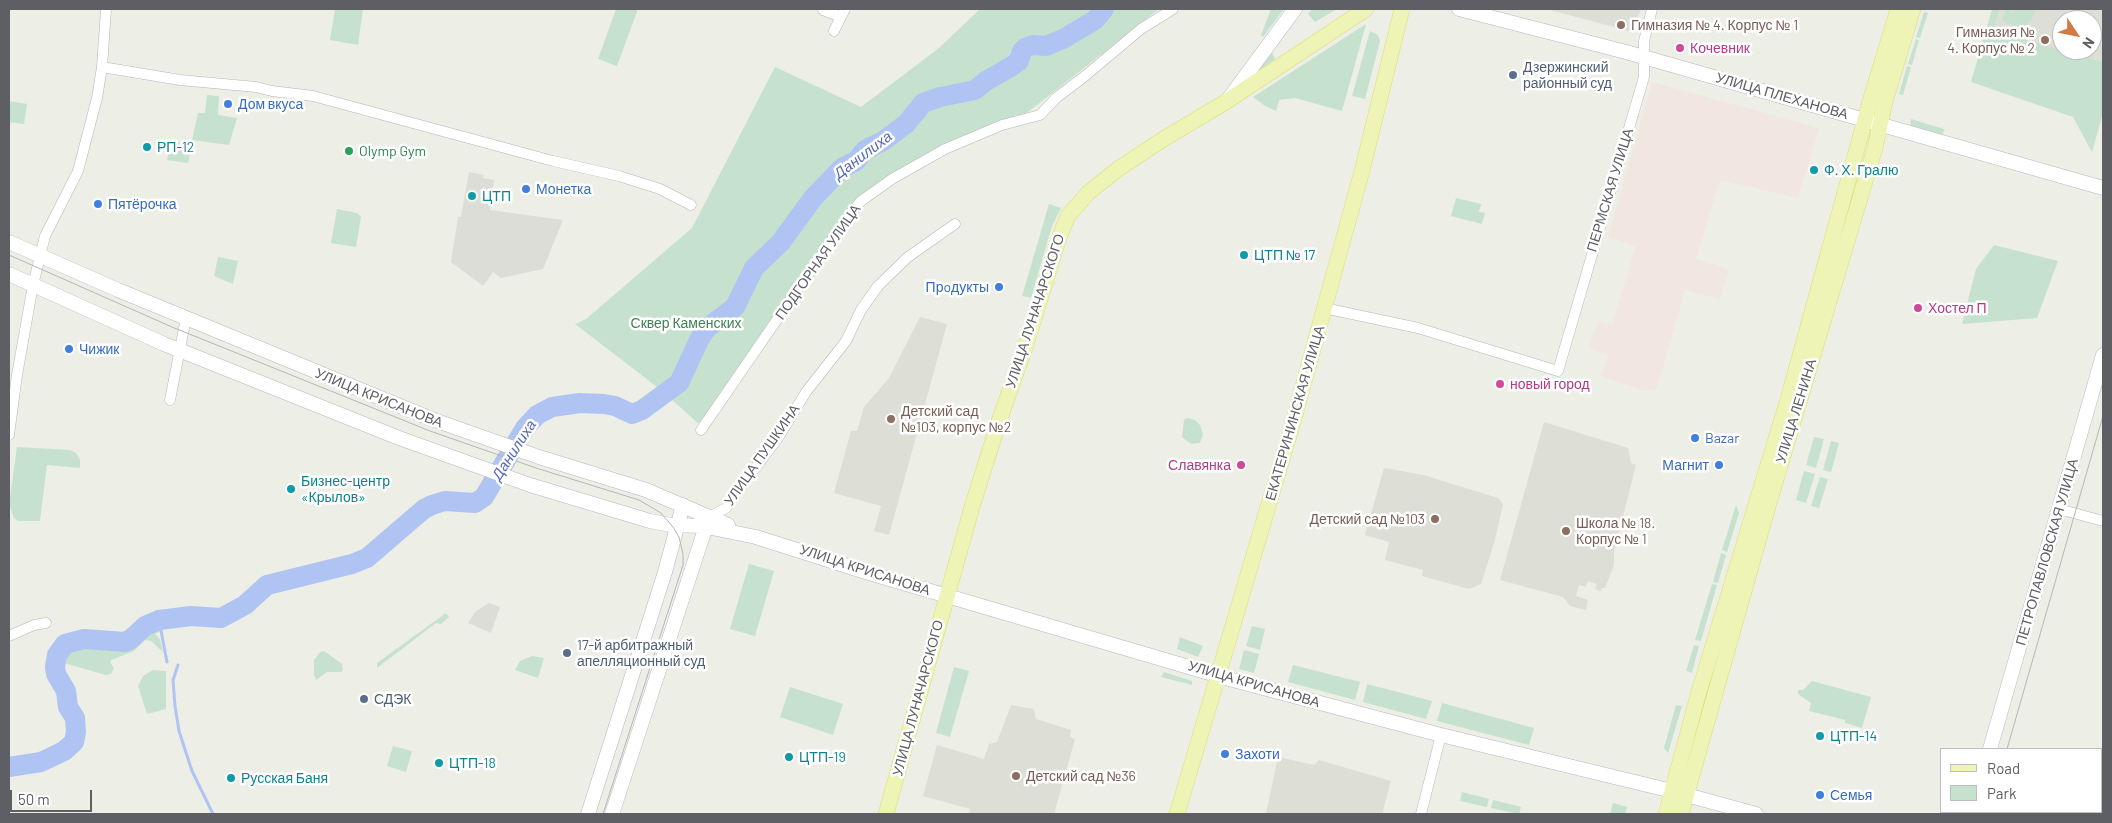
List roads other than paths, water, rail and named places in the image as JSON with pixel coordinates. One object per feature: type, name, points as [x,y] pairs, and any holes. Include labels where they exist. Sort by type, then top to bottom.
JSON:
[{"type":"main road","points":[[1224,103],[1295,9]]},
{"type":"main road","name":"УЛИЦА ЛУНАЧАРСКОГО","points":[[886,814],[998,421],[1026,345],[1049,268],[1068,216],[1088,193],[1118,169],[1224,103],[1366,9]]},
{"type":"main road","name":"ЕКАТЕРИНИНСКАЯ УЛИЦА","points":[[1177,814],[1289,435],[1362,171],[1402,9]]},
{"type":"main road","name":"УЛИЦА ПЛЕХАНОВА","points":[[1460,9],[1644,58],[2103,188]]},
{"type":"main road","name":"УЛИЦА ЛЕНИНА","points":[[1666,814],[1679,793],[1769,503],[1875,148],[1873,123],[1898,9]]},
{"type":"main road","name":"УЛИЦА ЛЕНИНА","points":[[1873,123],[1913,9]]},
{"type":"main road","name":"УЛИЦА КРИСАНОВА","points":[[9,242],[40,257],[337,381],[443,423],[539,457],[628,484],[683,505],[708,521],[756,537],[947,596],[1218,674],[1441,735],[1679,793],[1756,814]]},
{"type":"main road","name":"УЛИЦА КРИСАНОВА","points":[[9,274],[180,350],[433,451],[530,485],[650,521],[677,525],[708,521]]},
{"type":"main road","name":"ПЕТРОПАВЛОВСКАЯ УЛИЦА","points":[[1990,748],[2103,355]]},
{"type":"main road","points":[[588,814],[665,572],[683,505]]},
{"type":"main road","points":[[612,814],[708,521]]},
{"type":"main road","name":"УЛИЦА ЛЕНИНА","points":[[1679,793],[1681,814]]},
{"type":"street","points":[[9,435],[33,285],[40,257],[50,223],[69,192],[78,172],[97,98],[102,67],[106,9]]},
{"type":"street","name":"ПОДГОРНАЯ УЛИЦА","points":[[701,430],[861,201],[892,179],[945,149],[1002,125],[1040,115],[1056,98],[1141,29],[1173,9]]},
{"type":"street","name":"ПЕРМСКАЯ УЛИЦА","points":[[1324,308],[1418,328],[1558,371],[1644,77],[1644,41],[1652,9]]},
{"type":"street","points":[[823,10],[843,13],[834,31]]},
{"type":"street","points":[[102,67],[180,80],[256,87],[313,96],[553,161],[619,176],[660,190],[691,205]]},
{"type":"street","name":"УЛИЦА ПУШКИНА","points":[[708,521],[726,508],[778,438],[809,388],[846,341],[861,310],[878,286],[902,262],[955,224]]},
{"type":"street","points":[[170,400],[186,318]]},
{"type":"street","points":[[9,360],[20,362]]},
{"type":"street","points":[[2059,509],[2103,521]]},
{"type":"street","points":[[9,636],[34,625],[46,623]]},
{"type":"street","points":[[1421,814],[1441,735]]},
{"type":"waterway","name":"Данилиха","points":[[9,767],[41,762],[64,751],[74,742],[76,732],[75,718],[68,707],[66,691],[56,674],[55,667],[57,655],[65,644],[84,639],[125,642],[145,626],[159,620],[191,616],[221,618],[245,605],[267,585],[352,564],[367,558],[424,509],[445,501],[475,503],[484,497],[525,428],[537,415],[552,407],[580,403],[615,406],[632,414],[642,410],[679,383],[700,338],[707,328],[735,307],[754,268],[781,242],[813,198],[842,168],[856,161],[865,150],[883,141],[906,124],[923,103],[940,97],[975,90],[1019,61],[1025,48],[1033,45],[1046,46],[1063,39],[1095,20],[1104,9]]},
{"type":"waterway","points":[[159,620],[167,662]]},
{"type":"waterway","points":[[178,665],[173,680],[179,731],[192,771],[213,814]]},
{"type":"tram line","points":[[9,255],[172,327],[430,431],[536,468],[639,500],[661,513],[679,537],[683,554],[683,565],[603,814]]},
{"type":"tram line","points":[[2007,748],[2103,416]]},
{"type":"place","name":"Гимназия № 4. Корпус № 1","points":[[1621,25]]},
{"type":"place","name":"Гимназия № 4. Корпус № 2","points":[[2045,40]]},
{"type":"place","name":"Кочевник","points":[[1680,48]]},
{"type":"place","name":"Дзержинский районный суд","points":[[1513,75]]},
{"type":"place","name":"Дом вкуса","points":[[228,104]]},
{"type":"place","name":"РП-12","points":[[147,147]]},
{"type":"place","name":"Olymp Gym","points":[[349,151]]},
{"type":"place","name":"Ф. Х. Гралю","points":[[1814,170]]},
{"type":"place","name":"Монетка","points":[[526,189]]},
{"type":"place","name":"ЦТП","points":[[472,196]]},
{"type":"place","name":"Пятёрочка","points":[[98,204]]},
{"type":"place","name":"ЦТП № 17","points":[[1244,255]]},
{"type":"place","name":"Прoдукты","points":[[999,287]]},
{"type":"place","name":"Хостел П","points":[[1918,308]]},
{"type":"place","name":"Чижик","points":[[69,349]]},
{"type":"place","name":"новый город","points":[[1500,384]]},
{"type":"place","name":"Детский сад №103, корпус №2","points":[[891,419]]},
{"type":"place","name":"Bazar","points":[[1695,438]]},
{"type":"place","name":"Славянка","points":[[1241,465]]},
{"type":"place","name":"Магнит","points":[[1719,465]]},
{"type":"place","name":"Бизнес-центр «Крылов»","points":[[291,489]]},
{"type":"place","name":"Детский сад №103","points":[[1435,519]]},
{"type":"place","name":"Школа № 18. Корпус № 1","points":[[1566,531]]},
{"type":"place","name":"17-й арбитражный апелляционный суд","points":[[567,653]]},
{"type":"place","name":"СДЭК","points":[[364,699]]},
{"type":"place","name":"ЦТП-14","points":[[1820,736]]},
{"type":"place","name":"Захоти","points":[[1225,754]]},
{"type":"place","name":"ЦТП-19","points":[[789,757]]},
{"type":"place","name":"ЦТП-18","points":[[439,763]]},
{"type":"place","name":"Детский сад №36","points":[[1016,776]]},
{"type":"place","name":"Русская Баня","points":[[231,778]]},
{"type":"place","name":"Семья","points":[[1820,795]]},
{"type":"park label","name":"Сквер Каменских","points":[[686,323]]}]
